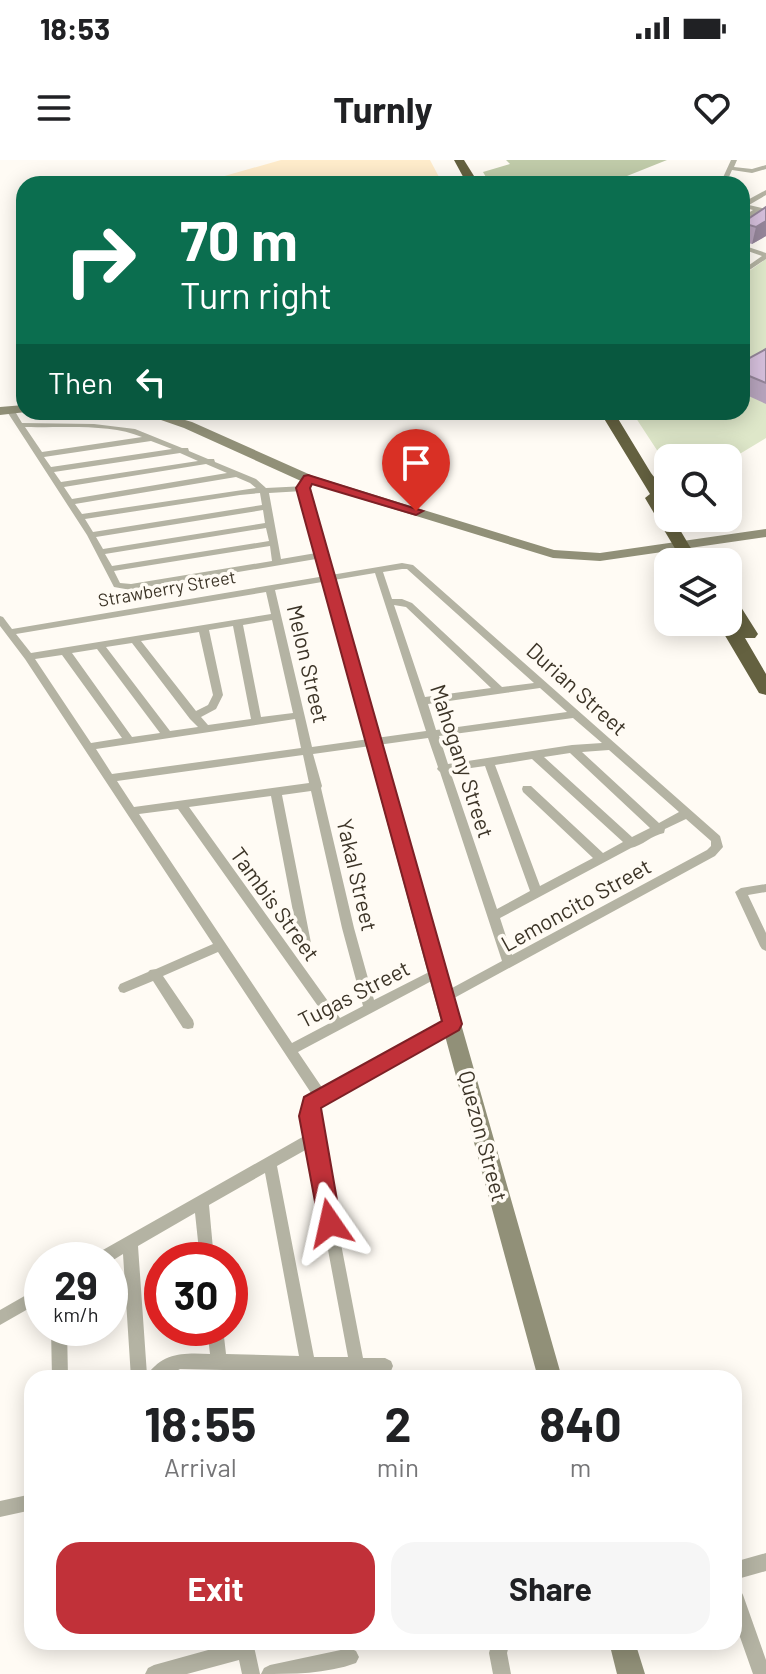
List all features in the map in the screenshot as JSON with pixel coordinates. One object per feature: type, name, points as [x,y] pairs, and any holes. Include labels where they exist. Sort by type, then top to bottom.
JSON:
[{"type":"highway","points":[[612,420],[654,488]]},
{"type":"highway","points":[[644,475],[645,485],[690,548]]},
{"type":"highway","points":[[681,532],[687,548]]},
{"type":"highway","points":[[742,623],[766,662]]},
{"type":"highway","points":[[734,636],[766,689]]},
{"type":"street","points":[[727,176],[734,160]]},
{"type":"street","points":[[731,168],[752,171],[766,167]]},
{"type":"street","points":[[5,410],[20,425],[50,470],[91,535],[115,584],[125,587],[322,555]]},
{"type":"street","points":[[171,420],[188,425],[306,483],[553,554],[600,557],[766,533]]},
{"type":"street","points":[[20,425],[108,427],[156,438],[238,474],[264,491],[277,562]]},
{"type":"street","points":[[40,455],[156,438]]},
{"type":"street","points":[[50,470],[185,450]]},
{"type":"street","points":[[59,485],[211,461]]},
{"type":"street","points":[[69,502],[238,474]]},
{"type":"street","points":[[79,517],[306,483]]},
{"type":"street","name":"Quezon Street","points":[[306,483],[328,578],[548,1370]]},
{"type":"street","points":[[91,535],[266,507]]},
{"type":"street","points":[[100,552],[269,525]]},
{"type":"street","points":[[108,569],[273,543]]},
{"type":"street","name":"Strawberry Street","points":[[10,632],[402,566],[413,568]]},
{"type":"street","name":"Durian Street","points":[[413,568],[716,839]]},
{"type":"street","name":"Mahogany Street","points":[[378,570],[509,964]]},
{"type":"street","name":"Melon Street","points":[[270,588],[308,750]]},
{"type":"street","points":[[389,602],[409,605],[499,690]]},
{"type":"street","points":[[29,657],[276,616]]},
{"type":"street","points":[[0,619],[29,657],[321,1097]]},
{"type":"street","points":[[237,621],[257,722]]},
{"type":"street","points":[[194,717],[212,707],[218,695],[203,627]]},
{"type":"street","points":[[134,639],[204,728]]},
{"type":"street","points":[[99,645],[167,734]]},
{"type":"street","points":[[65,651],[128,739]]},
{"type":"street","points":[[421,701],[542,685]]},
{"type":"street","points":[[109,778],[576,714]]},
{"type":"street","points":[[88,747],[300,715]]},
{"type":"street","points":[[442,769],[612,746]]},
{"type":"street","points":[[572,749],[660,830]]},
{"type":"street","name":"Yakal Street","points":[[308,750],[348,928],[370,1008]]},
{"type":"street","points":[[535,755],[632,844]]},
{"type":"street","points":[[488,761],[537,893]]},
{"type":"street","points":[[131,811],[317,786]]},
{"type":"street","points":[[527,789],[602,859]]},
{"type":"street","points":[[276,791],[305,943]]},
{"type":"street","name":"Tambis Street","points":[[181,805],[338,1025]]},
{"type":"street","points":[[493,916],[687,813]]},
{"type":"street","name":"Lemoncito Street","points":[[445,998],[711,853],[717,847],[716,839]]},
{"type":"street","points":[[766,888],[741,892],[766,946]]},
{"type":"street","points":[[124,988],[220,946]]},
{"type":"street","points":[[154,973],[188,1024]]},
{"type":"street","name":"Tugas Street","points":[[290,1050],[437,973]]},
{"type":"street","points":[[357,1366],[308,1107],[453,1024]]},
{"type":"street","points":[[138,1370],[130,1242],[313,1138]]},
{"type":"street","points":[[270,1164],[308,1365]]},
{"type":"street","points":[[201,1201],[205,1242]]},
{"type":"street","points":[[0,1318],[24,1304]]},
{"type":"street","points":[[59,1346],[60,1370]]},
{"type":"street","points":[[217,1346],[219,1363]]},
{"type":"street","points":[[161,1370],[180,1361],[385,1366]]},
{"type":"street","points":[[0,1509],[24,1504]]},
{"type":"street","points":[[742,1569],[766,1562]]},
{"type":"street","points":[[742,1614],[762,1661]]},
{"type":"street","points":[[155,1674],[233,1650]]},
{"type":"street","points":[[247,1650],[251,1674]]},
{"type":"street","points":[[499,1650],[502,1674]]},
{"type":"street","points":[[624,1650],[631,1674]]},
{"type":"street","points":[[270,1674],[350,1657]]},
{"type":"shaded area","points":[[281,160],[430,160],[438,176],[225,176]]},
{"type":"green space","points":[[506,160],[667,160],[627,176],[485,176],[483,172],[510,164]]},
{"type":"green space","points":[[766,259],[766,438],[742,453],[742,444],[654,446],[637,420],[750,420],[750,270]]},
{"type":"building","points":[[766,207],[766,221],[756,227],[750,225],[750,218]]},
{"type":"building","points":[[766,349],[766,383],[750,376],[750,358]]},
{"type":"route","points":[[330,1223],[308,1107],[453,1024],[303,488],[308,479],[416,511]]}]
